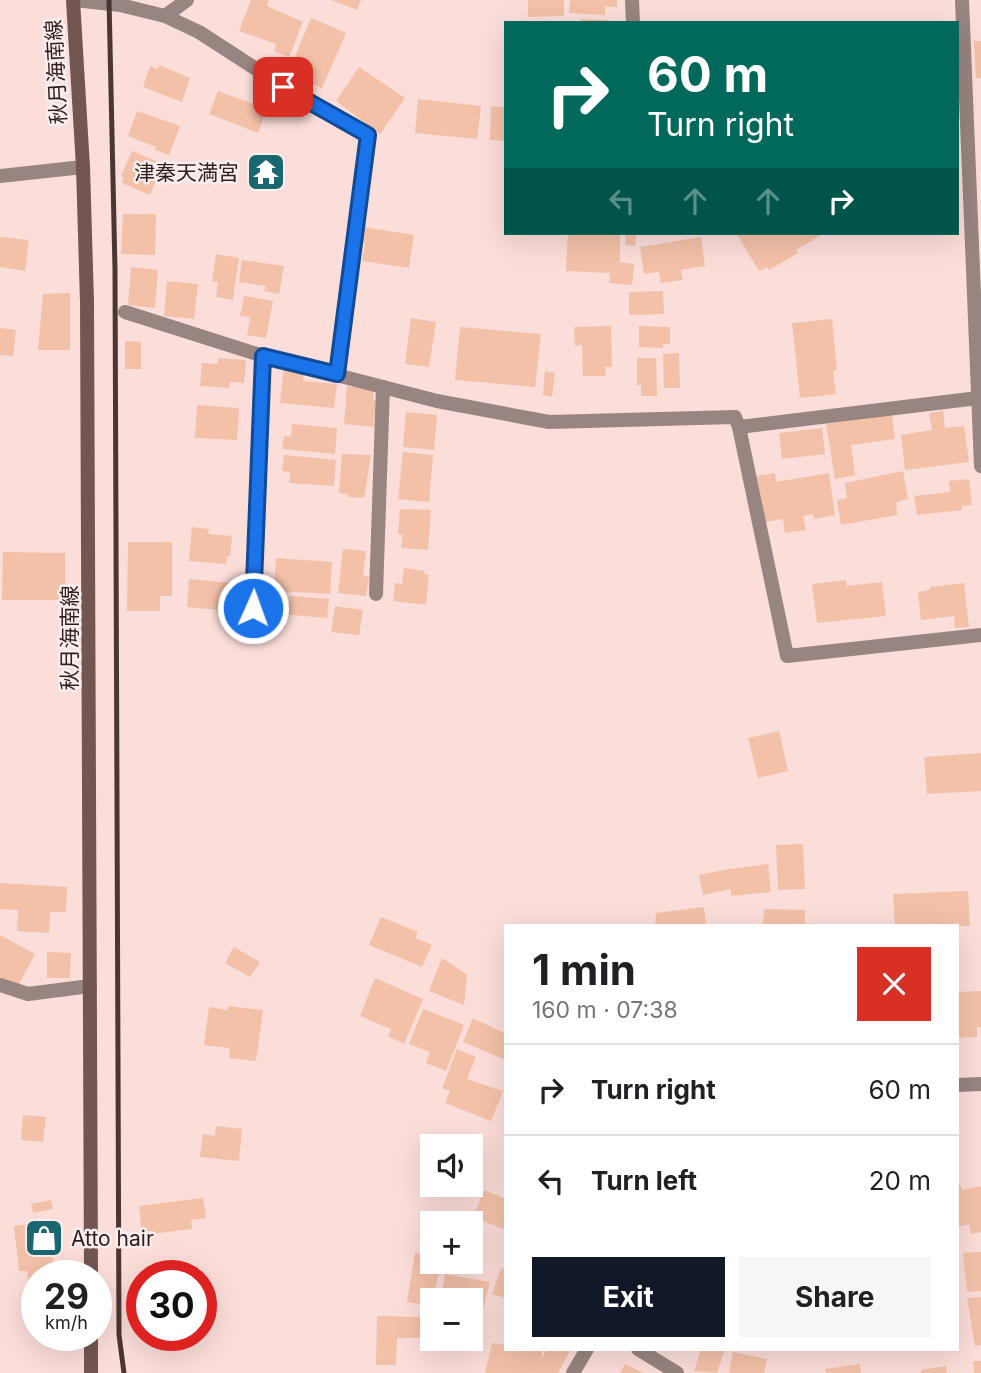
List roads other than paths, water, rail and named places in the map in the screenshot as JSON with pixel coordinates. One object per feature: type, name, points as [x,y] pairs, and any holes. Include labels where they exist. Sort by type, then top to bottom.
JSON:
[{"type":"main road","name":"秋月海南線","points":[[74,0],[88,329],[91,1260]]},
{"type":"main road","points":[[91,1351],[91,1373]]},
{"type":"street","points":[[74,0],[120,5],[165,16],[199,32],[304,100],[368,135],[337,374]]},
{"type":"street","points":[[165,16],[187,0]]},
{"type":"street","points":[[632,0],[633,21]]},
{"type":"street","points":[[962,0],[981,466]]},
{"type":"street","points":[[0,176],[83,167]]},
{"type":"street","points":[[125,312],[263,356],[437,401],[549,422],[735,417],[787,656],[981,635]]},
{"type":"street","points":[[253,608],[263,356]]},
{"type":"street","points":[[376,594],[383,387]]},
{"type":"street","points":[[739,428],[978,398]]},
{"type":"street","points":[[0,985],[29,994],[90,986]]},
{"type":"street","points":[[959,1085],[981,1084]]},
{"type":"street","points":[[573,1373],[586,1351]]},
{"type":"street","points":[[641,1351],[677,1373]]},
{"type":"railway","points":[[109,0],[115,270],[119,1335],[124,1373]]},
{"type":"place","name":"津秦天満宮","points":[[266,172]]},
{"type":"place","name":"Atto hair","points":[[44,1238]]}]
